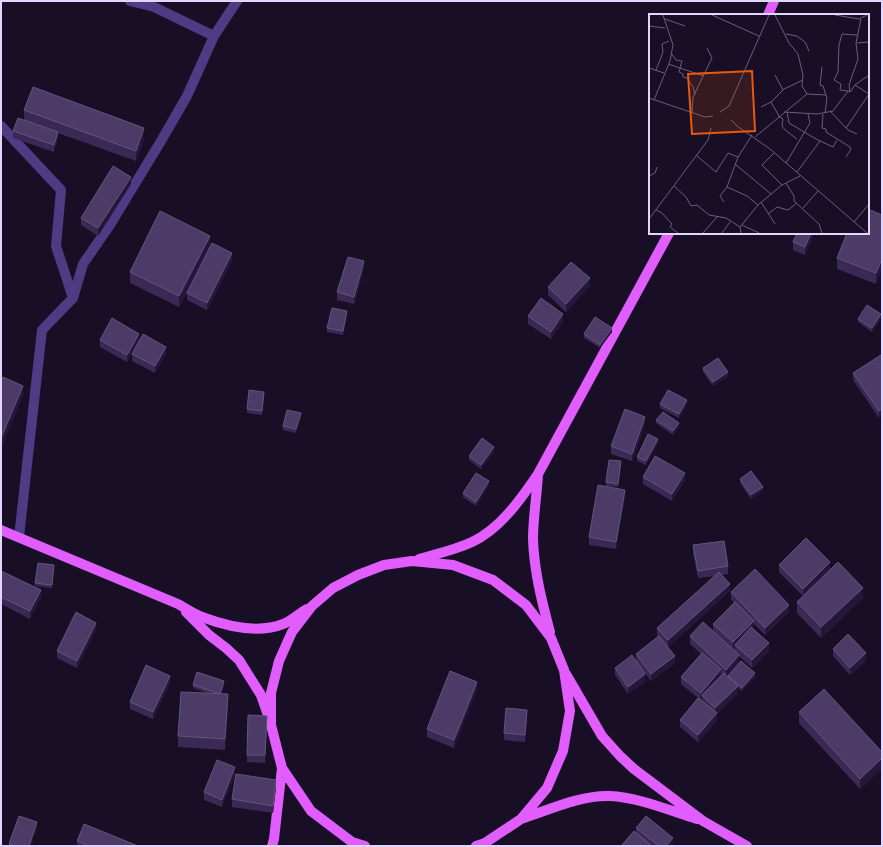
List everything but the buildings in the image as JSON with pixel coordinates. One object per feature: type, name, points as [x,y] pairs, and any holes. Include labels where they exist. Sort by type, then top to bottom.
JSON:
[{"type":"main road","points":[[768,14],[774,1]]},
{"type":"main road","points":[[1,530],[178,604],[201,617],[249,628],[270,628],[285,624],[312,606],[333,588],[358,574],[384,565],[412,561],[473,542],[514,508],[538,474],[668,234]]},
{"type":"main road","points":[[538,474],[533,538],[535,564],[539,591],[551,638],[564,670],[602,736],[620,756],[634,769],[702,821],[747,846]]},
{"type":"main road","points":[[412,561],[453,565],[492,580],[526,605],[551,638]]},
{"type":"main road","points":[[178,604],[209,635],[226,648],[238,660],[262,695],[282,768],[311,811],[352,842],[365,846]]},
{"type":"main road","points":[[271,725],[271,693],[278,661],[292,632],[312,606]]},
{"type":"main road","points":[[521,819],[547,788],[563,751],[570,711],[564,670]]},
{"type":"main road","points":[[272,846],[282,768]]},
{"type":"main road","points":[[476,846],[485,843],[521,819],[574,801],[591,798],[611,796],[634,800],[702,821]]},
{"type":"street","points":[[130,1],[154,8],[214,36]]},
{"type":"street","points":[[19,537],[42,330],[73,298],[82,264],[110,225],[161,141],[187,96],[214,36],[237,1]]},
{"type":"street","points":[[1,126],[61,190],[56,246],[73,298]]}]
